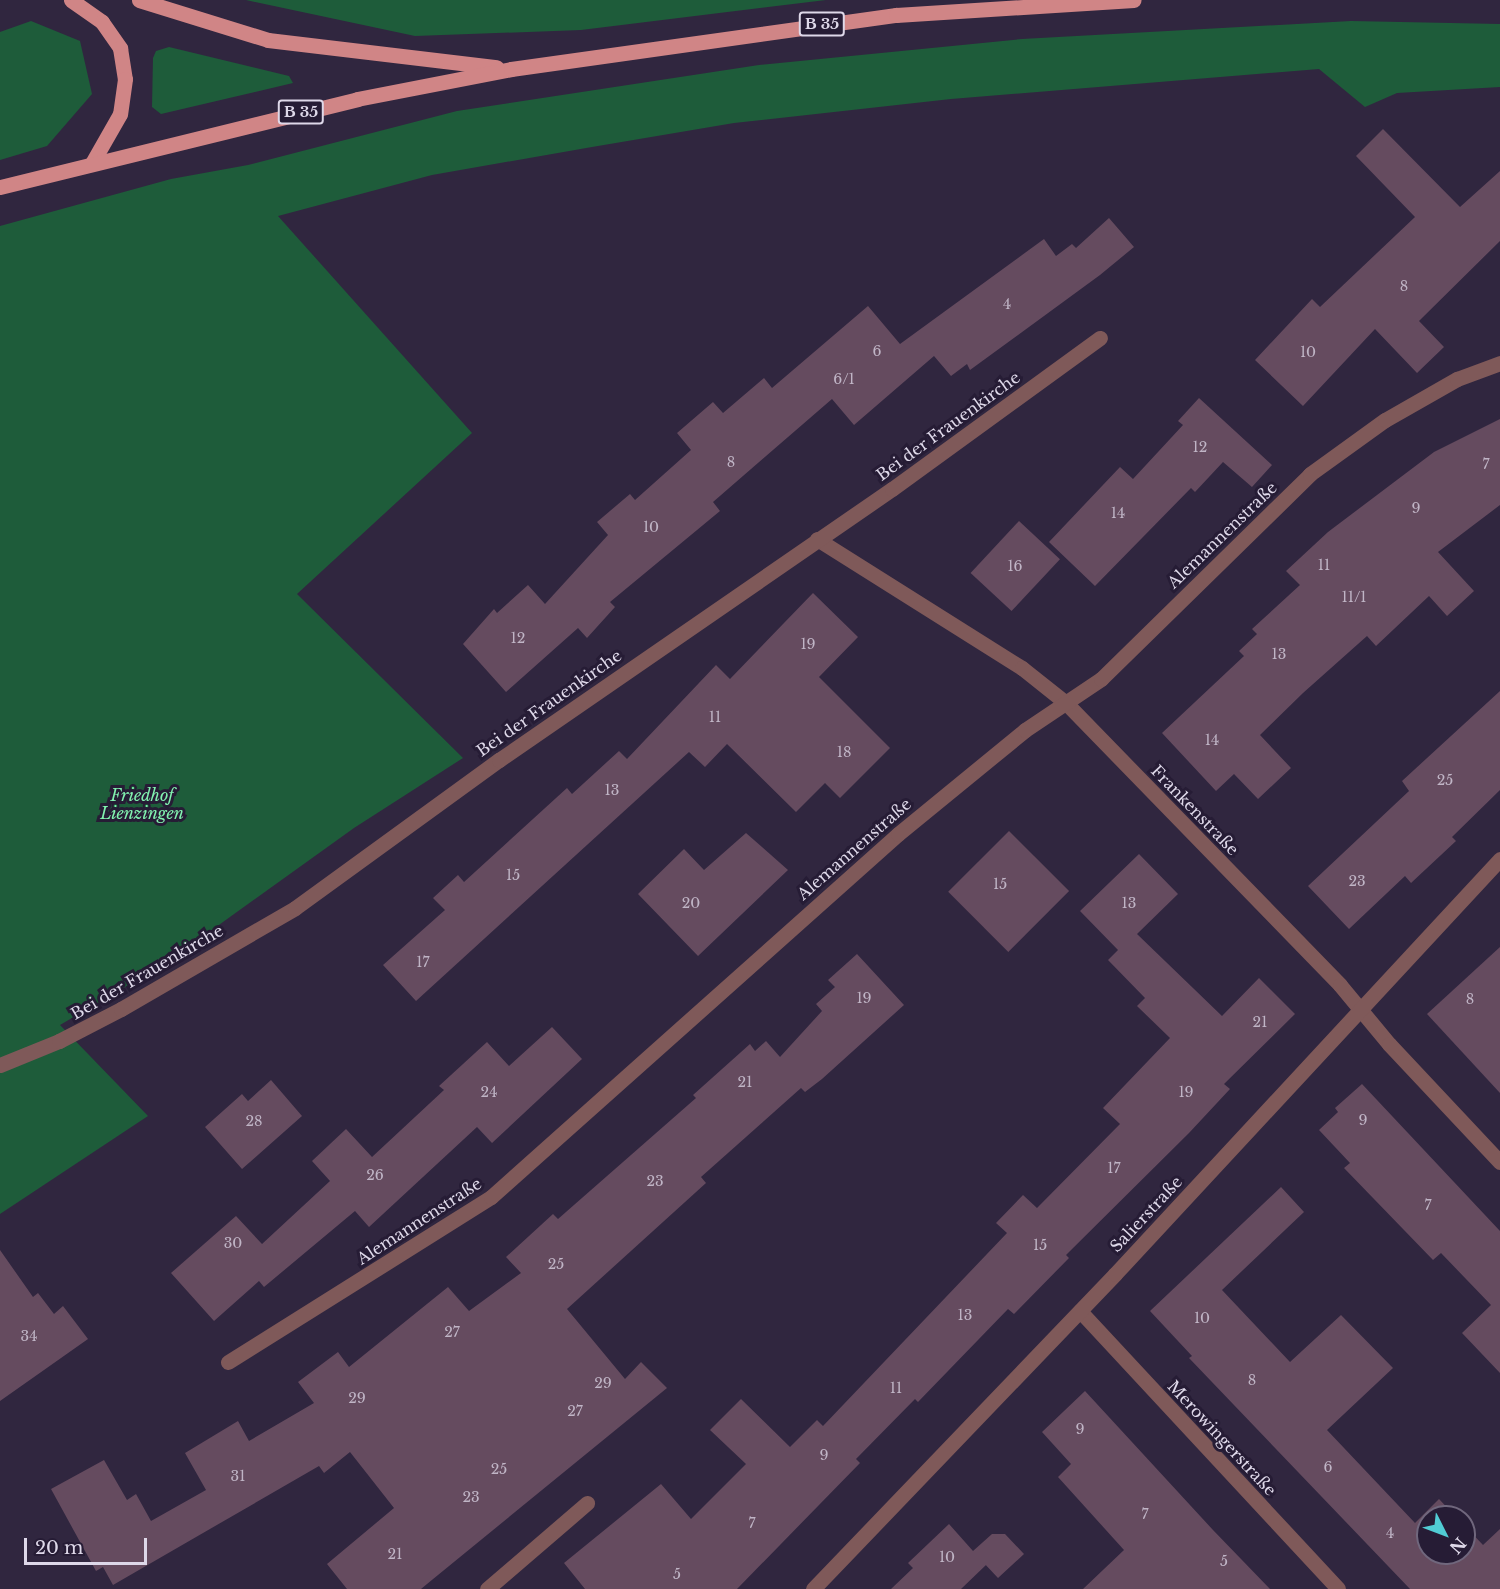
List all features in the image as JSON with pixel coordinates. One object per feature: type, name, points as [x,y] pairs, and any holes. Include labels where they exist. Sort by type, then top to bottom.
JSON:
[{"type":"main road","points":[[71,0],[102,22],[120,48],[125,79],[120,114],[92,163]]},
{"type":"main road","points":[[139,0],[268,40],[511,69]]},
{"type":"main road","name":"B 35","points":[[0,187],[357,99],[511,69],[896,15],[1134,0]]},
{"type":"street","name":"Bei der Frauenkirche","points":[[0,1065],[59,1041],[121,1009],[295,908],[499,760],[1100,338]]},
{"type":"street","name":"Alemannenstraße","points":[[228,1362],[491,1197],[898,834],[1025,730],[1101,679],[1310,474],[1385,420],[1457,379],[1500,363]]},
{"type":"street","name":"Frankenstraße","points":[[816,539],[1022,668],[1066,703],[1361,1011],[1500,1162]]},
{"type":"street","name":"Salierstraße","points":[[813,1589],[1080,1311],[1500,859]]},
{"type":"street","name":"Merowingerstraße","points":[[1080,1311],[1338,1589]]},
{"type":"street","points":[[487,1589],[587,1503]]},
{"type":"green space","points":[[246,0],[826,0],[581,30],[415,36]]},
{"type":"green space","points":[[31,21],[80,41],[92,94],[47,146],[0,160],[0,32]]},
{"type":"green space","name":"Friedhof Lienzingen","points":[[1351,21],[1500,24],[1500,87],[1397,93],[1365,107],[1319,69],[951,99],[734,123],[592,147],[432,175],[278,216],[472,433],[297,594],[463,758],[354,828],[166,963],[60,1025],[148,1116],[0,1214],[0,226],[171,179],[248,165],[457,111],[759,65],[1022,39]]},
{"type":"green space","points":[[169,47],[289,76],[293,83],[161,114],[152,107],[153,58],[156,51]]},
{"type":"building","points":[[1383,129],[1460,207],[1500,171],[1500,241],[1419,321],[1444,347],[1417,373],[1375,329],[1303,406],[1255,360],[1312,299],[1320,307],[1415,217],[1356,156]]},
{"type":"building","points":[[1109,218],[1134,247],[1100,275],[970,370],[967,364],[951,376],[934,356],[854,425],[832,399],[713,502],[720,511],[610,602],[615,607],[587,638],[578,628],[506,692],[463,644],[494,609],[497,613],[528,585],[545,604],[608,535],[597,522],[630,494],[635,500],[691,450],[677,433],[713,402],[723,413],[764,378],[772,388],[868,306],[900,344],[1044,239],[1056,256],[1072,244],[1076,248]]},
{"type":"building","points":[[1199,398],[1272,465],[1252,487],[1223,462],[1195,492],[1191,488],[1095,586],[1049,542],[1120,467],[1133,479],[1183,425],[1178,421]]},
{"type":"building","points":[[1500,419],[1500,505],[1438,552],[1474,591],[1447,616],[1429,596],[1376,646],[1367,636],[1303,693],[1260,735],[1291,768],[1258,799],[1234,774],[1216,791],[1162,733],[1244,656],[1239,651],[1257,634],[1252,629],[1300,585],[1286,571],[1328,532],[1434,452]]},
{"type":"building","points":[[1019,521],[1060,559],[1012,611],[971,573]]},
{"type":"building","points":[[813,593],[858,637],[819,677],[890,748],[840,798],[825,783],[796,812],[727,744],[705,767],[689,752],[416,1001],[383,965],[445,910],[433,898],[458,875],[464,882],[567,788],[572,794],[619,751],[627,759],[716,665],[730,679]]},
{"type":"building","points":[[1500,691],[1500,790],[1452,837],[1456,841],[1411,883],[1405,876],[1349,929],[1308,886],[1409,791],[1402,781]]},
{"type":"building","points":[[1009,831],[1069,891],[1008,952],[948,892]]},
{"type":"building","points":[[746,833],[788,870],[698,956],[638,894],[684,849],[704,870]]},
{"type":"building","points":[[1139,854],[1178,894],[1137,934],[1222,1016],[1259,978],[1295,1014],[1224,1084],[1230,1089],[1066,1255],[1069,1258],[1014,1314],[1008,1309],[918,1402],[915,1399],[856,1459],[860,1463],[737,1589],[585,1589],[564,1563],[661,1484],[691,1519],[746,1464],[710,1430],[741,1399],[790,1447],[817,1420],[823,1426],[1007,1233],[996,1223],[1023,1195],[1037,1208],[1120,1124],[1103,1108],[1170,1038],[1137,1006],[1145,998],[1108,960],[1118,950],[1080,911]]},
{"type":"building","points":[[1500,947],[1500,1093],[1427,1014]]},
{"type":"building","points":[[857,954],[904,1005],[822,1079],[805,1092],[801,1088],[701,1177],[706,1183],[567,1309],[625,1379],[641,1362],[667,1388],[421,1589],[347,1589],[327,1564],[394,1508],[350,1452],[324,1473],[319,1466],[113,1585],[103,1567],[96,1571],[51,1489],[104,1460],[127,1500],[136,1494],[151,1521],[206,1490],[185,1453],[238,1421],[249,1441],[314,1403],[298,1382],[338,1352],[349,1367],[448,1287],[469,1311],[521,1273],[506,1257],[553,1214],[558,1219],[696,1098],[693,1095],[750,1044],[755,1051],[766,1041],[780,1057],[822,1011],[816,1004],[835,987],[828,980]]},
{"type":"building","points":[[552,1027],[582,1059],[492,1143],[477,1127],[369,1227],[355,1211],[264,1287],[259,1281],[214,1321],[171,1273],[236,1216],[262,1244],[330,1181],[312,1161],[346,1129],[372,1157],[444,1090],[439,1086],[487,1042],[509,1066]]},
{"type":"building","points":[[271,1080],[302,1116],[242,1169],[205,1127],[242,1094],[248,1101]]},
{"type":"building","points":[[1362,1084],[1500,1231],[1500,1373],[1462,1333],[1491,1305],[1441,1253],[1433,1260],[1344,1168],[1350,1163],[1319,1130],[1338,1112],[1335,1108]]},
{"type":"building","points":[[1281,1187],[1304,1212],[1222,1290],[1290,1362],[1341,1315],[1393,1368],[1327,1430],[1416,1522],[1416,1565],[1476,1565],[1476,1538],[1483,1545],[1500,1529],[1500,1589],[1410,1589],[1189,1358],[1192,1356],[1150,1311]]},
{"type":"building","points":[[0,1250],[33,1297],[38,1293],[54,1314],[63,1306],[88,1339],[0,1401]]},
{"type":"building","points":[[1085,1391],[1270,1589],[1083,1589],[1124,1550],[1058,1477],[1071,1464],[1042,1432]]},
{"type":"building","points":[[1439,1499],[1445,1505],[1433,1505]]},
{"type":"building","points":[[949,1524],[973,1551],[992,1534],[1005,1534],[1024,1554],[998,1578],[986,1565],[961,1589],[891,1589],[913,1568],[908,1563]]}]
